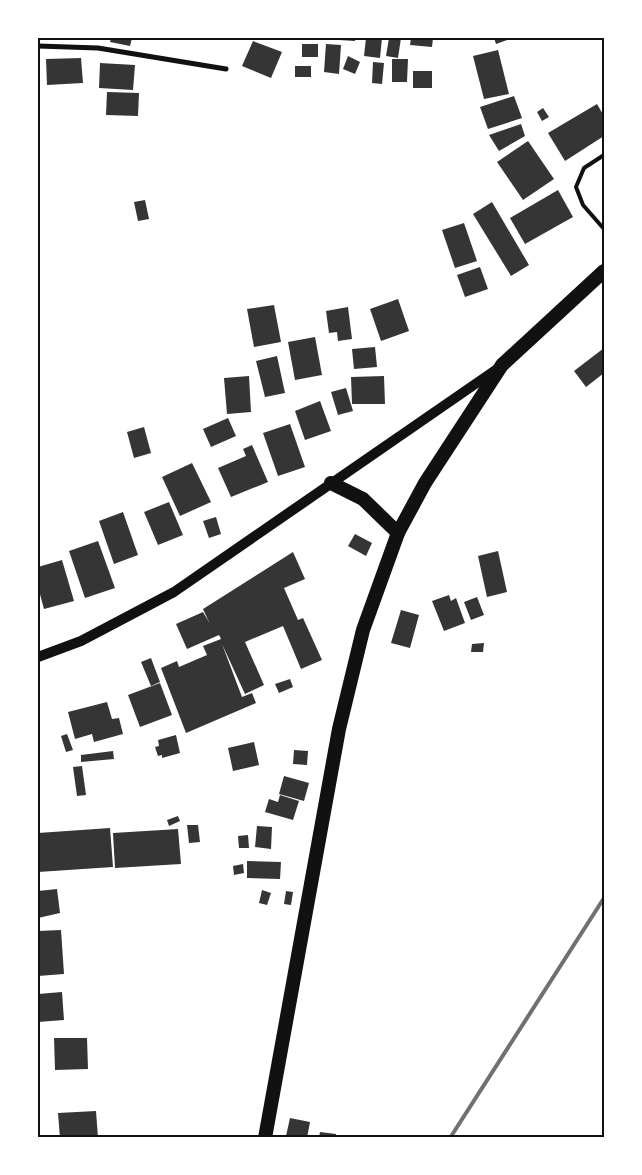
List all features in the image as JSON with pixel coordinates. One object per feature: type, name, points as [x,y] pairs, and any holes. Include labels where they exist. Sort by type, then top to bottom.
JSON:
[{"type":"highway","points":[[264,1138],[339,729],[363,630],[398,533],[426,483],[502,365],[604,271]]},
{"type":"highway","points":[[331,483],[363,499],[398,533]]},
{"type":"main road","points":[[38,657],[81,641],[174,592],[502,365]]},
{"type":"street","points":[[38,46],[98,48],[226,69]]},
{"type":"lane","points":[[604,155],[584,168],[576,187],[583,205],[604,229]]},
{"type":"building","points":[[111,38],[132,38],[130,46],[110,42]]},
{"type":"building","points":[[339,38],[355,38],[355,41],[339,40]]},
{"type":"building","points":[[366,38],[382,38],[380,58],[364,56]]},
{"type":"building","points":[[389,38],[401,38],[398,58],[386,56]]},
{"type":"building","points":[[411,38],[433,38],[432,47],[410,45]]},
{"type":"building","points":[[494,38],[513,38],[496,44]]},
{"type":"building","points":[[253,41],[282,52],[271,78],[242,66]]},
{"type":"building","points":[[302,44],[318,44],[318,57],[302,57]]},
{"type":"building","points":[[326,44],[341,45],[339,74],[324,72]]},
{"type":"building","points":[[498,50],[509,94],[484,99],[473,56]]},
{"type":"building","points":[[348,56],[360,62],[355,74],[343,69]]},
{"type":"building","points":[[81,58],[83,83],[47,85],[46,59]]},
{"type":"building","points":[[392,59],[408,59],[407,82],[392,82]]},
{"type":"building","points":[[373,62],[384,63],[382,84],[372,83]]},
{"type":"building","points":[[100,63],[135,65],[133,90],[99,88]]},
{"type":"building","points":[[295,66],[311,66],[311,77],[295,77]]},
{"type":"building","points":[[413,71],[432,71],[432,88],[413,88]]},
{"type":"building","points":[[107,92],[139,93],[138,116],[106,115]]},
{"type":"building","points":[[514,96],[522,118],[488,129],[480,107]]},
{"type":"building","points":[[597,104],[604,116],[604,136],[565,161],[548,133]]},
{"type":"building","points":[[543,108],[549,117],[542,121],[537,112]]},
{"type":"building","points":[[521,124],[525,136],[499,151],[489,135]]},
{"type":"building","points":[[528,141],[554,179],[523,200],[497,162]]},
{"type":"building","points":[[558,190],[573,217],[525,244],[510,218]]},
{"type":"building","points":[[145,200],[149,219],[138,221],[134,202]]},
{"type":"building","points":[[492,202],[529,265],[511,276],[473,214]]},
{"type":"building","points":[[464,223],[477,261],[455,268],[442,230]]},
{"type":"building","points":[[480,267],[488,289],[465,297],[457,275]]},
{"type":"building","points":[[398,299],[409,331],[381,341],[370,309]]},
{"type":"building","points":[[274,305],[281,342],[254,347],[247,309]]},
{"type":"building","points":[[348,307],[352,339],[338,341],[337,332],[329,333],[326,311]]},
{"type":"building","points":[[315,337],[322,375],[295,380],[288,342]]},
{"type":"building","points":[[375,347],[377,367],[354,369],[352,349]]},
{"type":"building","points":[[604,348],[604,373],[586,387],[574,371]]},
{"type":"building","points":[[277,356],[285,393],[265,397],[256,361]]},
{"type":"building","points":[[249,376],[251,412],[227,414],[224,378]]},
{"type":"building","points":[[384,376],[385,404],[352,404],[351,377]]},
{"type":"building","points":[[346,388],[353,411],[338,415],[331,392]]},
{"type":"building","points":[[320,401],[331,431],[305,440],[295,411]]},
{"type":"building","points":[[228,418],[236,436],[211,447],[203,429]]},
{"type":"building","points":[[290,424],[305,467],[278,476],[263,433]]},
{"type":"building","points":[[144,427],[151,453],[134,458],[127,432]]},
{"type":"building","points":[[252,445],[268,482],[231,497],[218,468],[246,456],[243,449]]},
{"type":"building","points":[[192,463],[211,502],[180,516],[162,477]]},
{"type":"building","points":[[169,502],[183,535],[158,545],[144,512]]},
{"type":"building","points":[[123,512],[138,555],[114,564],[99,521]]},
{"type":"building","points":[[216,517],[221,534],[209,538],[203,521]]},
{"type":"building","points":[[355,534],[372,543],[366,556],[348,546]]},
{"type":"building","points":[[98,541],[115,588],[85,598],[69,551]]},
{"type":"building","points":[[498,551],[507,592],[487,597],[478,556]]},
{"type":"building","points":[[293,552],[305,579],[284,588],[298,620],[303,618],[322,660],[301,669],[283,626],[245,642],[264,685],[245,694],[222,644],[242,697],[252,693],[256,703],[186,733],[161,668],[177,661],[179,667],[207,655],[203,646],[221,639],[219,635],[187,649],[176,624],[203,612],[209,622],[203,609]]},
{"type":"building","points":[[62,560],[74,601],[44,609],[38,587],[38,567]]},
{"type":"building","points":[[449,595],[451,601],[456,598],[465,623],[444,631],[432,601]]},
{"type":"building","points":[[477,597],[484,615],[471,620],[464,602]]},
{"type":"building","points":[[401,610],[419,615],[410,648],[391,643]]},
{"type":"building","points":[[484,643],[483,652],[471,652],[472,644]]},
{"type":"building","points":[[151,658],[160,682],[151,686],[141,662]]},
{"type":"building","points":[[290,679],[293,687],[279,693],[275,684]]},
{"type":"building","points":[[160,683],[172,715],[140,727],[128,695]]},
{"type":"building","points":[[107,702],[112,719],[119,718],[123,734],[94,742],[92,734],[75,739],[68,712]]},
{"type":"building","points":[[67,734],[73,750],[66,752],[61,736]]},
{"type":"building","points":[[176,735],[180,753],[162,758],[162,755],[158,756],[155,747],[159,746],[158,740]]},
{"type":"building","points":[[254,742],[259,765],[233,771],[228,748]]},
{"type":"building","points":[[294,750],[308,751],[307,765],[293,764]]},
{"type":"building","points":[[113,751],[114,759],[81,762],[81,755]]},
{"type":"building","points":[[82,766],[86,795],[77,796],[73,767]]},
{"type":"building","points":[[284,776],[309,783],[304,801],[279,794]]},
{"type":"building","points":[[280,795],[299,801],[293,820],[265,812],[269,799],[278,802]]},
{"type":"building","points":[[178,816],[180,821],[169,826],[167,820]]},
{"type":"building","points":[[187,825],[198,825],[200,842],[189,843]]},
{"type":"building","points":[[257,826],[272,827],[271,849],[255,847]]},
{"type":"building","points":[[110,828],[113,867],[38,872],[38,833]]},
{"type":"building","points":[[178,829],[181,864],[115,868],[113,833]]},
{"type":"building","points":[[248,835],[249,848],[239,848],[238,836]]},
{"type":"building","points":[[247,861],[281,862],[280,879],[247,878]]},
{"type":"building","points":[[243,864],[244,873],[234,875],[233,866]]},
{"type":"building","points":[[57,889],[60,913],[38,918],[38,891]]},
{"type":"building","points":[[262,890],[271,893],[267,905],[259,903]]},
{"type":"building","points":[[286,891],[293,892],[291,905],[284,904]]},
{"type":"building","points":[[61,930],[64,974],[38,976],[38,931]]},
{"type":"building","points":[[62,992],[64,1020],[38,1022],[38,994]]},
{"type":"building","points":[[54,1038],[87,1038],[88,1069],[55,1070]]},
{"type":"building","points":[[96,1111],[98,1138],[60,1138],[58,1113]]},
{"type":"building","points":[[290,1118],[310,1122],[307,1138],[286,1136]]},
{"type":"building","points":[[320,1132],[336,1134],[336,1138],[319,1138]]},
{"type":"railway","points":[[450,1138],[604,898]]}]
